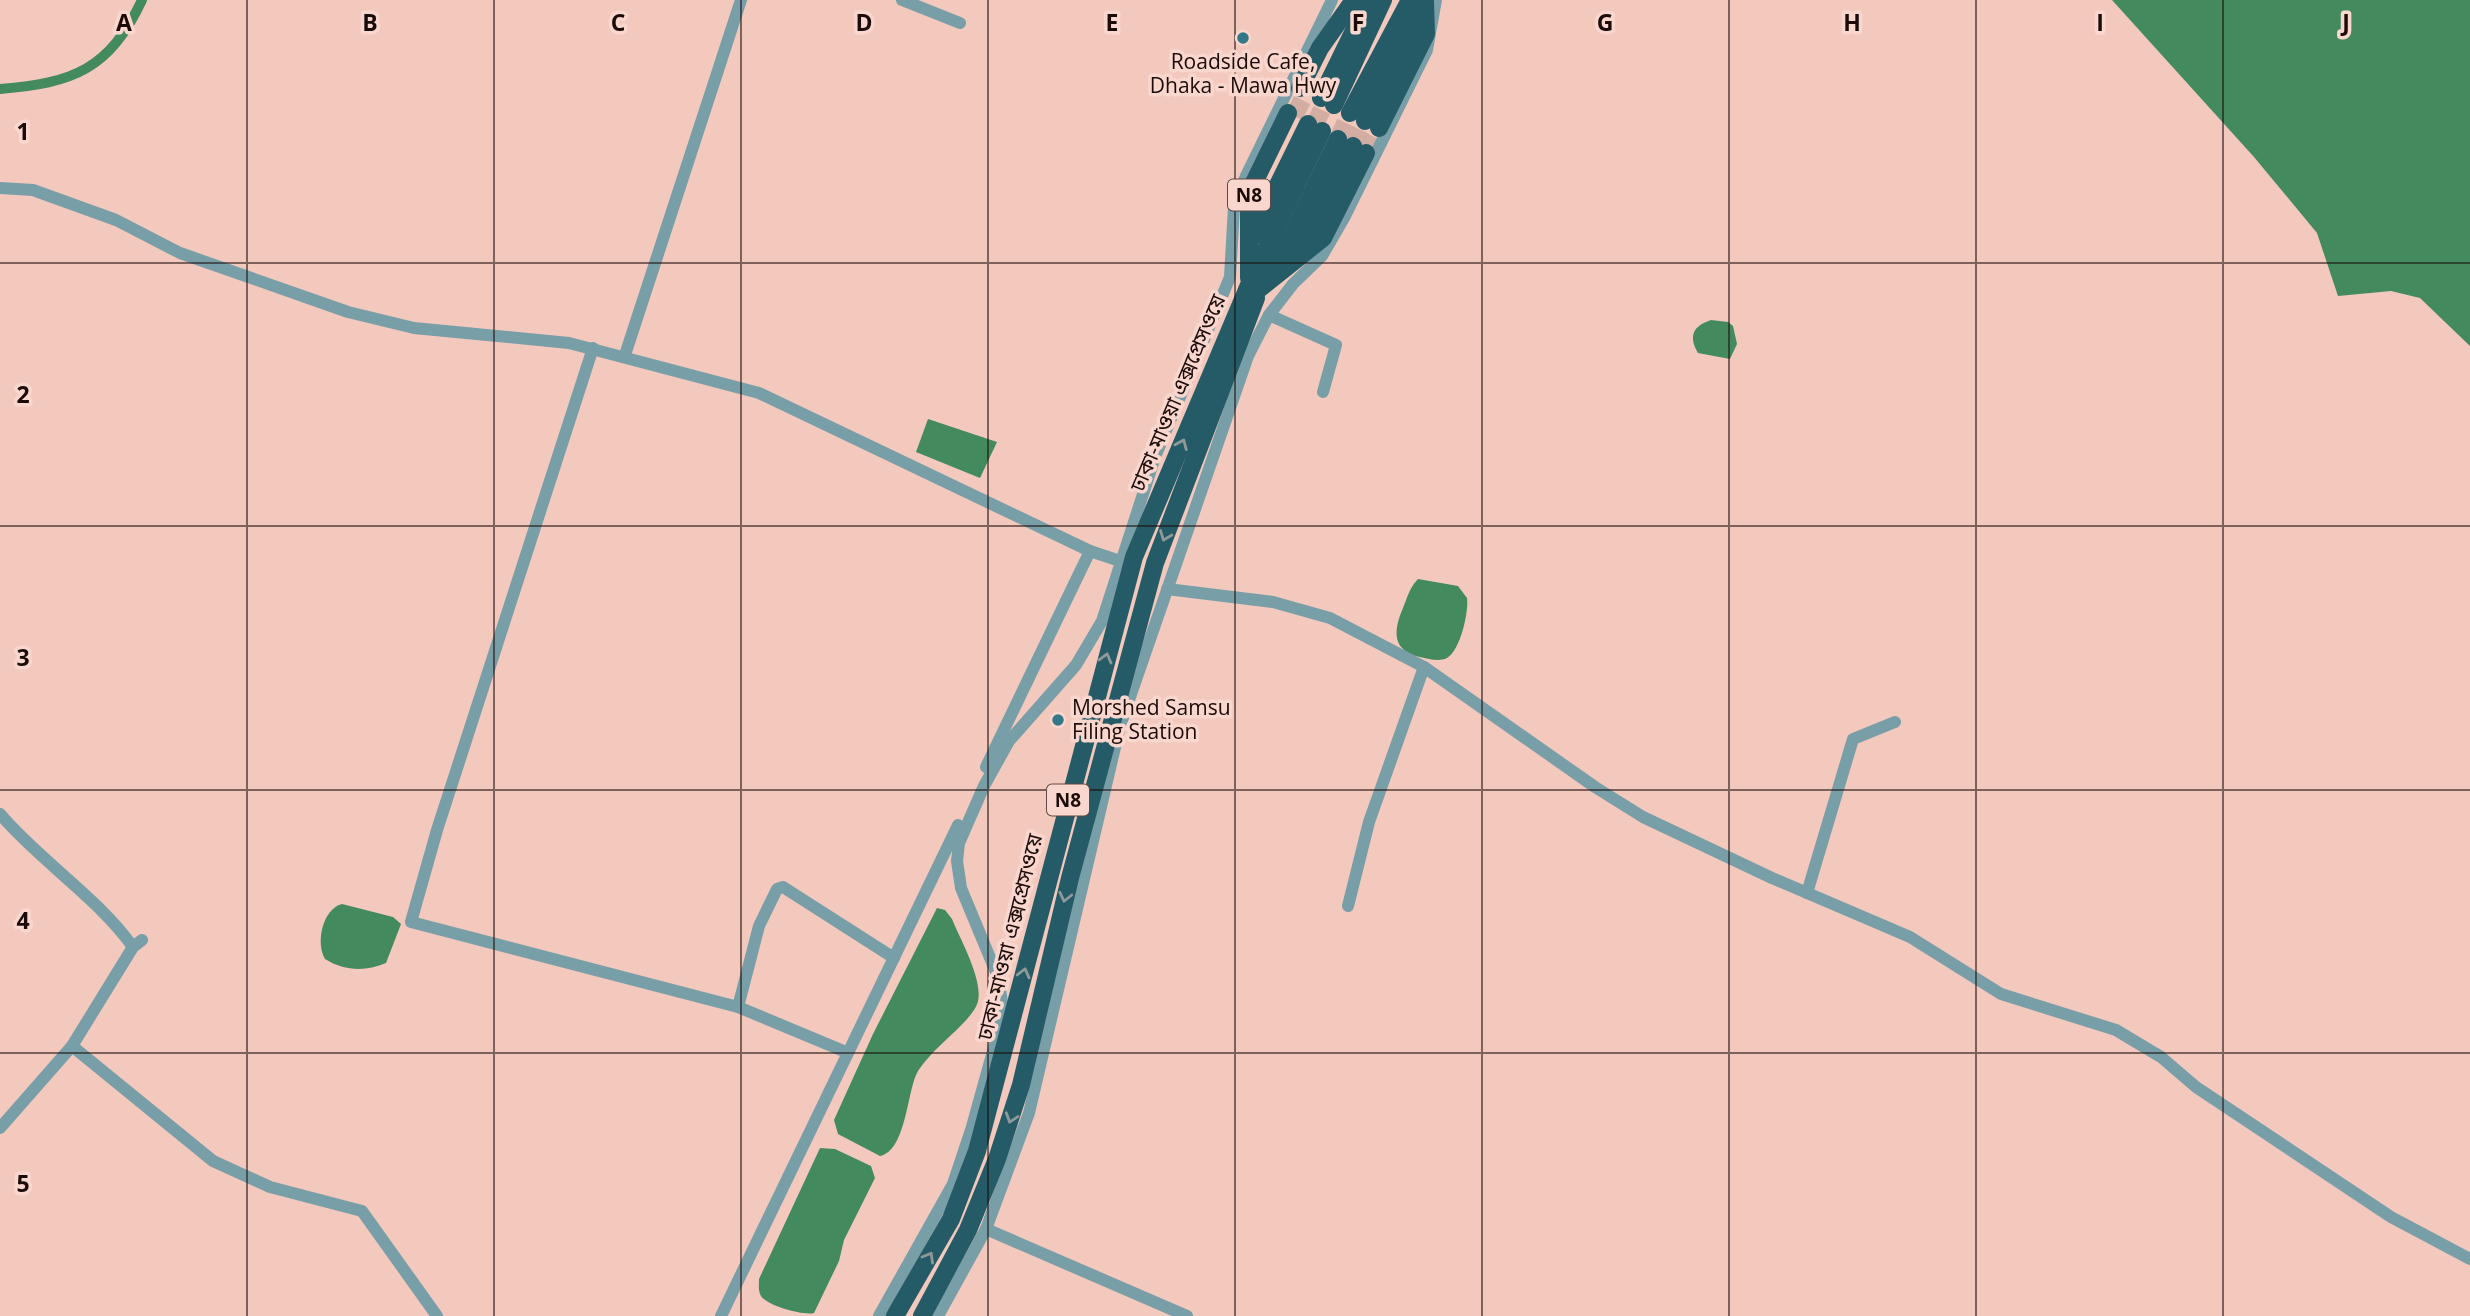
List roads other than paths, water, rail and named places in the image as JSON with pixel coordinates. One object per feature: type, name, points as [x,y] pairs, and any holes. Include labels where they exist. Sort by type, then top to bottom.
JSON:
[{"type":"highway","points":[[1339,107],[1320,48],[1354,0]]},
{"type":"highway","points":[[1339,107],[1362,0]]},
{"type":"highway","points":[[1339,107],[1369,0]]},
{"type":"highway","points":[[1339,107],[1374,0]]},
{"type":"highway","points":[[1339,107],[1383,0]]},
{"type":"highway","points":[[1339,107],[1401,0]]},
{"type":"highway","points":[[1339,107],[1410,0]]},
{"type":"highway","points":[[1339,107],[1419,0]]},
{"type":"highway","points":[[1339,107],[1425,6]]},
{"type":"highway","name":"ঢাকা-মাওয়া এক্সপ্রেসওয়ে","points":[[1265,282],[1249,253],[1249,216],[1327,133]]},
{"type":"highway","name":"ঢাকা-মাওয়া এক্সপ্রেসওয়ে","points":[[1249,253],[1327,133]]},
{"type":"highway","name":"ঢাকা-মাওয়া এক্সপ্রেসওয়ে","points":[[1265,282],[1303,254],[1327,133]]},
{"type":"highway","name":"ঢাকা-মাওয়া এক্সপ্রেসওয়ে","points":[[922,1316],[968,1230],[997,1159],[1017,1098],[1070,878],[1154,563],[1327,133]]},
{"type":"highway","name":"ঢাকা-মাওয়া এক্সপ্রেসওয়ে","points":[[895,1316],[951,1219],[977,1150],[1134,557],[1265,282],[1327,133]]},
{"type":"street","points":[[625,355],[741,0]]},
{"type":"street","points":[[902,0],[960,23]]},
{"type":"street","points":[[879,1316],[953,1184],[1001,1022],[1002,1002],[998,976],[961,888],[957,861],[959,842],[984,786],[1009,741],[1076,665],[1092,640],[1113,591],[1120,561],[1155,457],[1230,277],[1234,207],[1246,176],[1332,0]]},
{"type":"street","points":[[938,1316],[986,1229],[1029,1113],[1106,779],[1167,589],[1248,356],[1269,314],[1293,284],[1322,256],[1344,218],[1427,50],[1436,0]]},
{"type":"street","points":[[0,188],[33,190],[116,220],[205,263],[348,312],[414,328],[569,343],[625,355],[759,393],[1090,551],[1120,561]]},
{"type":"street","points":[[1269,314],[1336,345],[1323,392]]},
{"type":"street","points":[[593,348],[437,830],[411,922],[738,1007],[846,1052]]},
{"type":"street","points":[[721,1316],[846,1052],[1090,551]]},
{"type":"street","points":[[1167,589],[1273,602],[1330,618],[1424,667],[1595,787],[1643,817],[1910,937],[2001,994],[2116,1030],[2161,1057],[2196,1087],[2391,1217],[2470,1259]]},
{"type":"street","points":[[1348,906],[1369,822],[1424,667]]},
{"type":"street","points":[[1807,893],[1853,739],[1895,722]]},
{"type":"street","points":[[0,814],[17,834],[138,944],[72,1046],[0,1128]]},
{"type":"street","points":[[738,1007],[759,926],[780,886],[894,958]]},
{"type":"street","points":[[72,1046],[213,1161],[270,1187],[362,1212],[437,1316]]},
{"type":"street","points":[[986,1229],[1187,1316]]},
{"type":"waterway","points":[[0,89],[48,82],[68,77],[86,68],[116,43],[142,0]]},
{"type":"tunnel","points":[[1294,116],[1307,91]]},
{"type":"tunnel","points":[[1314,126],[1326,101]]},
{"type":"tunnel","points":[[1338,139],[1350,113]]},
{"type":"tunnel","points":[[1353,146],[1365,121]]},
{"type":"tunnel","points":[[1366,153],[1379,128]]},
{"type":"place","name":"Roadside Cafe, Dhaka - Mawa Hwy","points":[[1243,38]]},
{"type":"place","name":"Morshed Samsu Filing Station","points":[[1058,720]]}]
